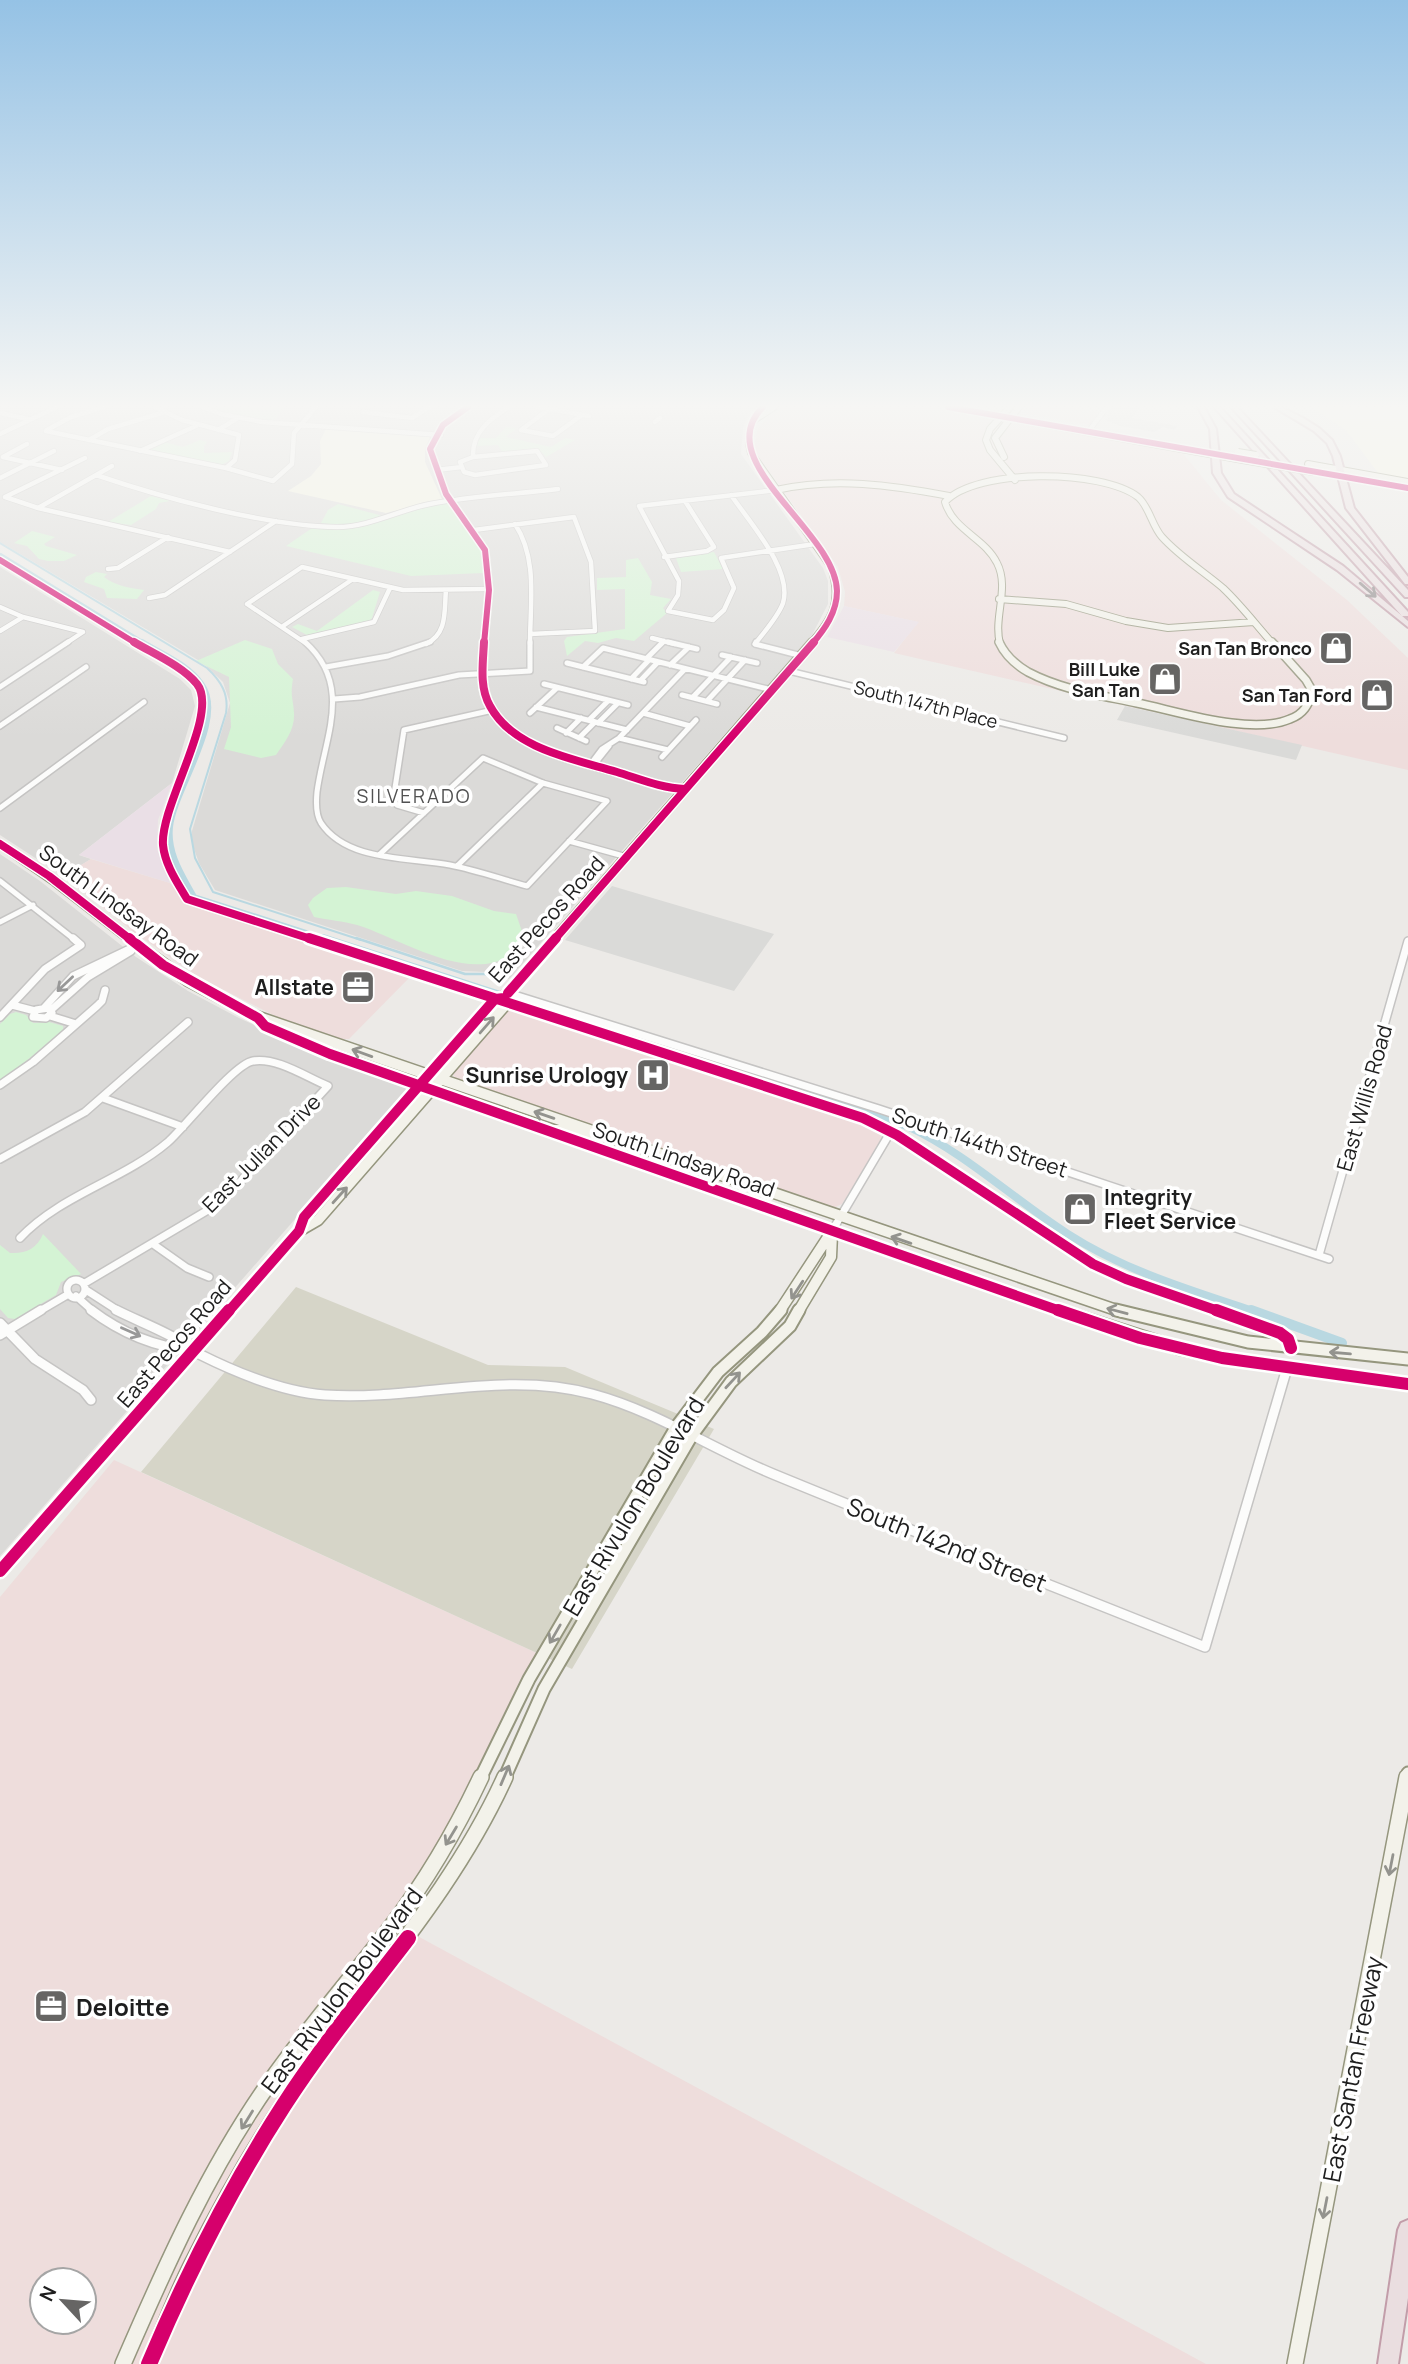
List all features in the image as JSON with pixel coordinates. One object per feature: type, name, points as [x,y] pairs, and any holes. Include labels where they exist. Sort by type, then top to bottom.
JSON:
[{"type":"highway","points":[[1264,517],[1340,568],[1408,625]]},
{"type":"highway","points":[[1318,517],[1408,616]]},
{"type":"highway","points":[[1336,517],[1408,595]]},
{"type":"highway","points":[[1356,517],[1408,582]]},
{"type":"highway","points":[[1388,2364],[1408,2230]]},
{"type":"main road","points":[[465,517],[488,559],[483,687],[493,710],[525,739],[558,755],[671,789],[685,789]]},
{"type":"main road","name":"East Pecos Road","points":[[299,1231],[304,1217],[426,1076],[495,999],[506,996],[802,656],[828,622],[837,597],[837,584],[831,567],[796,517]]},
{"type":"main road","points":[[953,517],[989,551],[999,566],[998,639],[1007,656],[1025,670],[1056,684],[1237,724],[1267,724],[1294,717],[1307,708],[1313,696],[1306,680],[1224,589],[1187,561],[1160,535],[1149,517]]},
{"type":"main road","points":[[999,599],[1066,604],[1126,621],[1168,628],[1254,622]]},
{"type":"main road","name":"South Lindsay Road","points":[[0,844],[49,876],[136,946],[211,994],[258,1018],[276,1021],[440,1081],[1053,1292],[1164,1324],[1291,1348],[1408,1359]]},
{"type":"main road","name":"East Pecos Road","points":[[0,1571],[299,1231],[318,1220],[507,1003],[506,996]]},
{"type":"main road","name":"South Lindsay Road","points":[[258,1018],[265,1026],[309,1045],[418,1086],[1140,1338],[1222,1358],[1408,1384]]},
{"type":"main road","points":[[540,1129],[564,1130],[597,1140],[605,1136]]},
{"type":"main road","name":"East Rivulon Boulevard","points":[[123,2364],[168,2259],[234,2140],[276,2075],[392,1926],[438,1858],[464,1815],[529,1679],[677,1426],[718,1372],[762,1332],[789,1301],[832,1231]]},
{"type":"main road","name":"East Rivulon Boulevard","points":[[149,2364],[192,2263],[251,2155],[309,2067],[416,1927],[457,1868],[494,1801],[544,1689],[692,1435],[731,1382],[790,1326],[831,1257],[832,1231]]},
{"type":"main road","name":"East Santan Freeway","points":[[1295,2364],[1408,1773]]},
{"type":"street","points":[[80,517],[230,552]]},
{"type":"street","points":[[261,517],[277,521],[351,526],[388,517]]},
{"type":"street","points":[[474,530],[571,517]]},
{"type":"street","points":[[530,634],[595,631],[591,562],[574,517]]},
{"type":"street","points":[[644,517],[680,585],[678,595],[667,611],[713,620],[724,610],[734,588],[721,559],[725,556],[815,544]]},
{"type":"street","points":[[664,556],[713,550],[714,547],[695,517]]},
{"type":"street","points":[[745,517],[784,577],[785,596],[777,615],[755,644],[802,656]]},
{"type":"street","points":[[149,598],[165,595],[277,521]]},
{"type":"street","points":[[334,699],[360,697],[450,677],[530,671],[530,558],[526,541],[515,524]]},
{"type":"street","points":[[108,569],[118,568],[168,537]]},
{"type":"street","points":[[380,854],[483,758],[543,783],[607,801],[527,886],[457,866],[380,854],[353,846],[329,833],[315,814],[315,799],[332,724],[332,682],[326,667],[302,639],[247,604],[302,567],[390,588],[418,591],[488,589]]},
{"type":"street","points":[[283,626],[353,579]]},
{"type":"street","points":[[302,639],[374,622],[383,594],[390,588]]},
{"type":"street","points":[[326,667],[411,650],[432,641],[440,632],[446,590]]},
{"type":"street","points":[[0,607],[23,617],[83,632],[0,687]]},
{"type":"street","points":[[0,631],[23,617]]},
{"type":"street","points":[[652,638],[697,649]]},
{"type":"street","points":[[631,679],[664,641]]},
{"type":"street","points":[[670,665],[689,647]]},
{"type":"street","points":[[583,667],[603,649],[746,686],[772,690]]},
{"type":"street","points":[[722,654],[757,663]]},
{"type":"street","points":[[693,698],[731,657]]},
{"type":"street","points":[[707,701],[745,660]]},
{"type":"street","points":[[567,663],[642,682],[658,662]]},
{"type":"street","points":[[0,726],[86,667]]},
{"type":"street","points":[[590,765],[597,761],[685,669]]},
{"type":"street","name":"South 147th Place","points":[[789,671],[1064,738]]},
{"type":"street","points":[[544,684],[628,705]]},
{"type":"street","points":[[530,713],[557,688]]},
{"type":"street","points":[[682,695],[717,704]]},
{"type":"street","points":[[579,738],[608,701]]},
{"type":"street","points":[[0,808],[144,702]]},
{"type":"street","points":[[594,722],[618,704]]},
{"type":"street","points":[[537,707],[627,730]]},
{"type":"street","points":[[424,813],[397,805],[393,801],[404,730],[493,710]]},
{"type":"street","points":[[643,713],[691,726]]},
{"type":"street","points":[[566,733],[581,718]]},
{"type":"street","points":[[662,757],[696,720]]},
{"type":"street","points":[[557,728],[586,741]]},
{"type":"street","points":[[619,738],[668,750]]},
{"type":"street","points":[[457,866],[543,783]]},
{"type":"street","points":[[569,841],[627,857]]},
{"type":"street","points":[[0,881],[81,945],[45,970],[0,1017]]},
{"type":"street","points":[[0,922],[33,905]]},
{"type":"street","name":"East Willis Road","points":[[1319,1255],[1408,941]]},
{"type":"street","points":[[35,1012],[33,1017],[37,1019],[88,977],[123,957],[136,946]]},
{"type":"street","points":[[0,1085],[33,1062],[102,1001],[105,990]]},
{"type":"street","name":"South 144th Street","points":[[506,996],[899,1118],[1329,1259]]},
{"type":"street","points":[[12,1005],[35,1012],[48,1011],[76,1024]]},
{"type":"street","points":[[0,1159],[69,1122],[103,1098],[188,1022]]},
{"type":"street","name":"East Julian Drive","points":[[85,1287],[190,1223],[223,1197],[328,1086],[269,1061],[257,1059],[244,1065],[183,1127]]},
{"type":"street","points":[[103,1098],[183,1127]]},
{"type":"street","points":[[832,1231],[899,1118]]},
{"type":"street","points":[[20,1238],[38,1218],[141,1161],[183,1127]]},
{"type":"street","points":[[153,1244],[187,1268],[209,1276]]},
{"type":"street","points":[[72,1282],[85,1287],[108,1306],[181,1342],[193,1351],[173,1350],[116,1326],[91,1311],[66,1288],[72,1282]]},
{"type":"street","points":[[85,1287],[2,1330],[35,1359],[83,1390],[91,1400]]},
{"type":"street","name":"South 142nd Street","points":[[193,1351],[272,1384],[322,1395],[369,1395],[480,1384],[534,1384],[568,1388],[607,1398],[677,1426],[741,1461],[1205,1647],[1287,1368]]},
{"type":"shaded area","points":[[0,517],[787,517],[823,568],[828,581],[828,604],[812,635],[509,979],[488,972],[462,971],[215,890],[199,863],[192,843],[192,831],[230,703],[223,682],[203,663],[0,542]]},
{"type":"shaded area","points":[[802,517],[1243,517],[1347,600],[1408,658],[1408,770],[894,653],[918,622],[844,606],[845,592],[838,567]]},
{"type":"shaded area","points":[[0,567],[180,679],[191,690],[195,706],[172,783],[79,855],[91,859],[63,876],[0,835]]},
{"type":"shaded area","points":[[844,606],[919,622],[894,652],[827,637]]},
{"type":"shaded area","points":[[1125,706],[1302,745],[1296,760],[1117,720]]},
{"type":"shaded area","points":[[172,783],[158,820],[157,849],[170,883],[79,855]]},
{"type":"shaded area","points":[[0,854],[40,881],[136,957],[188,991],[239,1018],[335,1062],[408,1090],[0,1556]]},
{"type":"shaded area","points":[[91,859],[170,883],[189,905],[410,977],[349,1039],[333,1039],[279,1018],[200,978],[135,933],[63,876]]},
{"type":"shaded area","points":[[612,886],[774,934],[734,991],[565,940]]},
{"type":"shaded area","points":[[509,1005],[856,1117],[887,1133],[842,1204],[831,1209],[457,1080],[453,1075],[456,1069]]},
{"type":"shaded area","points":[[296,1287],[488,1365],[565,1367],[714,1429],[572,1669],[141,1472]]},
{"type":"shaded area","points":[[114,1460],[537,1653],[521,1678],[463,1801],[433,1854],[388,1920],[1206,2364],[0,2364],[0,1597]]},
{"type":"green space","points":[[116,517],[143,517],[131,525],[108,522]]},
{"type":"green space","points":[[324,517],[379,517],[352,524],[321,523]]},
{"type":"green space","points":[[389,517],[459,517],[482,552],[484,573],[411,576],[286,546],[315,526],[356,527]]},
{"type":"green space","points":[[32,531],[55,537],[44,544],[46,546],[77,555],[64,561],[48,561],[39,559],[27,546],[14,543]]},
{"type":"green space","points":[[714,552],[723,569],[681,572],[676,558]]},
{"type":"green space","points":[[638,558],[652,582],[650,595],[671,599],[663,608],[667,613],[634,641],[616,638],[598,643],[585,641],[567,656],[564,641],[567,637],[625,629],[625,589],[597,590],[597,578],[626,577],[626,560]]},
{"type":"green space","points":[[96,572],[107,574],[104,577],[118,585],[144,590],[137,599],[107,598],[104,589],[84,582],[86,577]]},
{"type":"green space","points":[[373,590],[380,592],[372,618],[368,622],[307,635],[292,627],[298,624],[317,631]]},
{"type":"green space","points":[[245,640],[272,649],[278,664],[293,679],[293,725],[276,755],[261,758],[224,749],[231,727],[229,677],[196,661]]},
{"type":"green space","points":[[346,887],[396,894],[416,891],[452,896],[494,911],[516,914],[525,940],[508,956],[489,963],[467,964],[421,951],[357,925],[314,917],[308,905],[313,898],[327,888]]},
{"type":"green space","points":[[16,1012],[26,1015],[33,1023],[49,1022],[63,1026],[63,1030],[0,1080],[0,1024]]},
{"type":"green space","points":[[43,1234],[81,1274],[61,1282],[56,1295],[15,1319],[8,1318],[0,1309],[0,1245],[10,1253],[21,1253],[34,1247]]},
{"type":"waterway","points":[[0,543],[207,668],[220,683],[225,694],[226,713],[190,829],[195,858],[213,892],[361,940]]},
{"type":"waterway","points":[[0,555],[145,644]]},
{"type":"waterway","points":[[142,642],[175,660],[197,678],[208,700],[208,717],[203,735],[170,827],[173,855],[194,897],[328,940]]},
{"type":"waterway","points":[[323,938],[907,1126],[970,1163],[1090,1247],[1160,1279],[1256,1312]]},
{"type":"waterway","points":[[356,938],[465,974],[485,974],[494,978]]},
{"type":"waterway","points":[[1251,1310],[1342,1343]]},
{"type":"cycle path","points":[[463,517],[480,540],[488,561],[489,590],[483,684],[489,705],[501,722],[518,735],[561,755],[654,784],[685,789]]},
{"type":"cycle path","points":[[508,993],[826,626],[836,602],[837,588],[825,557],[797,517]]},
{"type":"cycle path","points":[[0,560],[185,673],[199,686],[204,709],[166,822],[163,842],[166,861],[187,899],[863,1118],[897,1135],[1093,1264],[1126,1279],[1280,1333],[1288,1339],[1291,1348]]},
{"type":"cycle path","points":[[0,844],[49,876],[163,965],[258,1018],[265,1026],[330,1054],[1140,1338],[1222,1358],[1408,1384]]},
{"type":"cycle path","points":[[0,1571],[299,1231],[304,1217],[495,999],[504,998]]},
{"type":"cycle path","points":[[149,2364],[201,2249],[240,2176],[320,2052],[408,1938]]},
{"type":"place","name":"San Tan Bronco","points":[[1336,648]]},
{"type":"place","name":"Bill Luke San Tan","points":[[1165,679]]},
{"type":"place","name":"San Tan Ford","points":[[1377,695]]},
{"type":"place","name":"Allstate","points":[[358,987]]},
{"type":"place","name":"Sunrise Urology","points":[[653,1075]]},
{"type":"place","name":"Integrity Fleet Service","points":[[1080,1209]]},
{"type":"place","name":"Deloitte","points":[[51,2006]]},
{"type":"district","name":"SILVERADO","points":[[414,796]]}]
